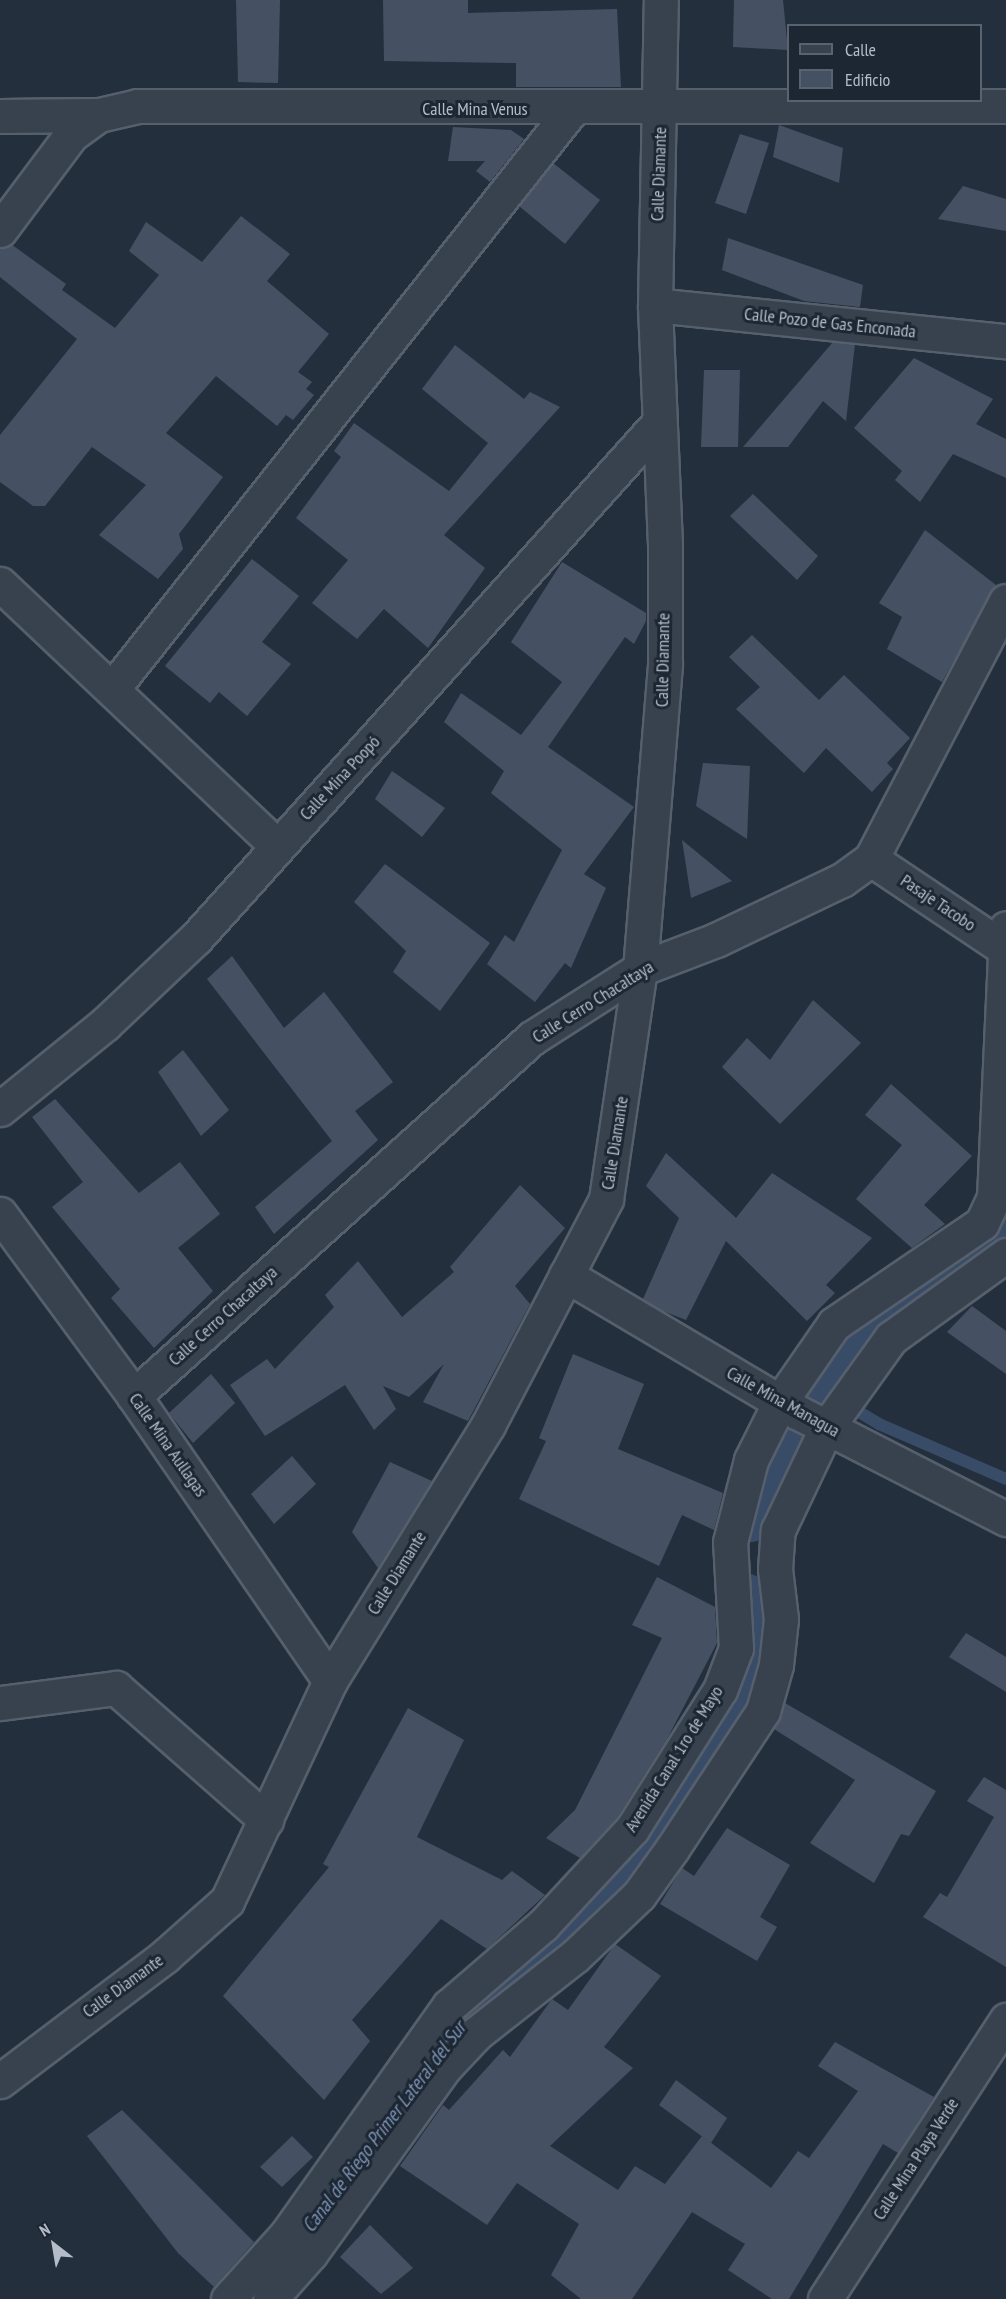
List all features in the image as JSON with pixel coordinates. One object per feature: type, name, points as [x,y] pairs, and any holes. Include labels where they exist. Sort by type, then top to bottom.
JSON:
[{"type":"street","name":"Calle Diamante","points":[[0,2081],[165,1956],[227,1901],[330,1680],[488,1425],[606,1198],[640,969],[665,663],[665,545],[658,424],[655,305],[661,110],[661,0]]},
{"type":"street","name":"Calle Mina Venus","points":[[0,230],[71,135],[99,115],[137,106],[661,110],[1006,106]]},
{"type":"street","points":[[112,688],[572,109]]},
{"type":"street","points":[[0,116],[99,115]]},
{"type":"street","name":"Calle Pozo de Gas Enconada","points":[[655,305],[1006,341]]},
{"type":"street","name":"Calle Mina Poopó","points":[[0,1109],[105,1024],[196,938],[658,424]]},
{"type":"street","points":[[0,584],[277,846]]},
{"type":"street","name":"Calle Cerro Chacaltaya","points":[[134,1396],[532,1038],[640,969],[716,940],[842,880],[871,859],[1006,600]]},
{"type":"street","name":"Pasaje Tacobo","points":[[871,859],[1005,938]]},
{"type":"street","name":"Avenida Canal 1ro de Mayo","points":[[228,2299],[286,2235],[449,2006],[552,1917],[632,1829],[720,1690],[736,1648],[730,1542],[751,1460],[780,1402],[834,1324],[982,1223],[994,1197],[1005,938]]},
{"type":"street","name":"Calle Mina Aullagas","points":[[0,1214],[134,1396],[330,1680]]},
{"type":"street","points":[[270,2299],[310,2254],[446,2067],[477,2034],[575,1956],[639,1895],[764,1711],[776,1665],[781,1619],[775,1569],[778,1530],[792,1492],[827,1427],[891,1338],[1004,1255]]},
{"type":"street","name":"Calle Mina Managua","points":[[566,1275],[780,1402],[1006,1519]]},
{"type":"street","points":[[0,1703],[116,1688],[266,1820]]},
{"type":"street","name":"Calle Mina Playa Verde","points":[[825,2299],[1006,2020]]},
{"type":"building","points":[[236,0],[280,0],[278,83],[238,82]]},
{"type":"building","points":[[383,0],[468,0],[468,13],[617,9],[621,87],[516,87],[516,63],[384,61]]},
{"type":"building","points":[[734,0],[783,0],[787,50],[733,47]]},
{"type":"building","points":[[779,125],[843,148],[839,183],[773,157]]},
{"type":"building","points":[[453,127],[511,130],[524,139],[490,182],[476,171],[485,161],[448,161]]},
{"type":"building","points":[[740,134],[769,143],[746,214],[715,203]]},
{"type":"building","points":[[553,163],[600,200],[565,244],[519,206]]},
{"type":"building","points":[[963,186],[1006,199],[1006,231],[938,219]]},
{"type":"building","points":[[241,216],[290,254],[267,281],[329,334],[298,372],[312,382],[306,389],[314,395],[293,420],[286,415],[277,426],[216,376],[166,433],[223,477],[179,534],[183,549],[158,579],[99,535],[146,485],[92,447],[45,506],[33,506],[0,482],[0,435],[77,339],[0,277],[0,248],[11,244],[66,284],[62,290],[115,328],[159,275],[129,251],[146,222],[202,262]]},
{"type":"building","points":[[728,238],[863,285],[860,307],[804,301],[722,270]]},
{"type":"building","points":[[833,342],[855,344],[846,421],[823,401],[788,447],[743,447]]},
{"type":"building","points":[[455,345],[524,399],[530,392],[560,407],[444,535],[485,568],[428,648],[384,609],[357,639],[312,603],[348,560],[296,518],[341,457],[334,451],[354,423],[449,491],[488,443],[422,389]]},
{"type":"building","points":[[914,358],[993,399],[976,424],[1006,439],[1006,478],[953,454],[920,502],[895,480],[902,471],[854,428]]},
{"type":"building","points":[[704,370],[740,370],[738,447],[701,447]]},
{"type":"building","points":[[753,494],[818,556],[797,580],[730,516]]},
{"type":"building","points":[[925,530],[996,585],[942,682],[887,649],[902,617],[879,603]]},
{"type":"building","points":[[252,559],[299,596],[262,642],[291,664],[247,716],[219,692],[210,703],[165,666]]},
{"type":"building","points":[[562,562],[646,613],[646,621],[634,644],[625,637],[548,747],[634,807],[584,874],[606,888],[571,968],[565,963],[535,1002],[487,964],[505,935],[514,942],[562,850],[491,793],[504,771],[444,722],[461,693],[521,735],[562,682],[511,642]]},
{"type":"building","points":[[752,635],[819,700],[844,675],[910,738],[887,763],[893,769],[872,792],[826,748],[804,773],[736,709],[760,687],[729,657]]},
{"type":"building","points":[[703,763],[750,766],[747,839],[696,806]]},
{"type":"building","points":[[392,771],[445,808],[422,837],[375,799]]},
{"type":"building","points":[[682,840],[732,881],[691,898]]},
{"type":"building","points":[[385,864],[490,943],[440,1011],[393,972],[406,951],[354,902]]},
{"type":"building","points":[[232,956],[284,1028],[324,992],[393,1082],[355,1111],[378,1140],[274,1234],[255,1207],[332,1141],[207,979]]},
{"type":"building","points":[[813,1000],[861,1043],[780,1124],[722,1067],[747,1038],[770,1060]]},
{"type":"building","points":[[183,1050],[229,1110],[201,1136],[158,1072]]},
{"type":"building","points":[[891,1084],[972,1156],[924,1205],[945,1224],[912,1248],[856,1199],[902,1145],[865,1115]]},
{"type":"building","points":[[55,1099],[139,1193],[180,1162],[220,1214],[178,1248],[213,1291],[154,1348],[111,1298],[120,1289],[52,1207],[83,1182],[32,1117]]},
{"type":"building","points":[[666,1153],[736,1218],[772,1173],[872,1238],[826,1285],[835,1293],[807,1321],[726,1241],[686,1320],[663,1311],[643,1299],[679,1218],[646,1186]]},
{"type":"building","points":[[520,1185],[565,1228],[515,1286],[530,1304],[468,1421],[423,1402],[444,1364],[409,1397],[383,1386],[396,1409],[374,1430],[345,1385],[265,1436],[230,1385],[267,1359],[275,1369],[334,1307],[325,1295],[358,1261],[402,1317],[454,1272],[450,1267]]},
{"type":"building","points":[[972,1306],[1006,1331],[1006,1374],[947,1332]]},
{"type":"building","points":[[573,1354],[644,1384],[618,1449],[723,1493],[714,1530],[682,1515],[659,1566],[519,1499],[546,1441],[539,1438]]},
{"type":"building","points":[[211,1374],[235,1403],[193,1443],[169,1413]]},
{"type":"building","points":[[292,1456],[316,1484],[274,1524],[251,1494]]},
{"type":"building","points":[[390,1462],[432,1481],[378,1568],[352,1532]]},
{"type":"building","points":[[657,1577],[715,1607],[717,1643],[667,1739],[617,1818],[580,1858],[546,1838],[575,1810],[662,1638],[632,1625]]},
{"type":"building","points":[[966,1633],[1006,1657],[1006,1692],[949,1657]]},
{"type":"building","points":[[785,1703],[936,1791],[909,1836],[901,1834],[874,1883],[810,1843],[855,1780],[774,1729]]},
{"type":"building","points":[[408,1708],[464,1740],[417,1837],[502,1880],[512,1871],[545,1895],[487,1949],[441,1919],[352,2020],[370,2041],[324,2100],[223,1996],[329,1867],[323,1864]]},
{"type":"building","points":[[984,1777],[1006,1790],[1006,1967],[923,1917],[940,1893],[947,1897],[994,1817],[967,1801]]},
{"type":"building","points":[[727,1828],[790,1865],[760,1917],[777,1927],[757,1961],[660,1904],[682,1868],[694,1876]]},
{"type":"building","points":[[615,1944],[661,1976],[604,2047],[633,2068],[550,2146],[618,2190],[635,2166],[665,2184],[702,2136],[771,2188],[798,2151],[809,2158],[858,2091],[818,2066],[835,2042],[934,2097],[898,2153],[883,2144],[789,2299],[772,2299],[728,2270],[745,2244],[692,2212],[632,2299],[581,2299],[551,2275],[579,2224],[517,2183],[487,2225],[400,2166],[443,2105],[449,2110],[503,2050],[510,2057],[552,1999],[568,2010]]},
{"type":"building","points":[[676,2080],[727,2118],[711,2143],[659,2105]]},
{"type":"building","points":[[122,2110],[254,2242],[214,2287],[178,2253],[87,2136]]},
{"type":"building","points":[[292,2136],[313,2157],[282,2187],[260,2167]]},
{"type":"building","points":[[370,2225],[413,2268],[381,2294],[340,2257]]},
{"type":"waterway","name":"Canal de Riego Primer Lateral del Sur","points":[[751,1521],[763,1473],[828,1361],[871,1314],[986,1244],[1003,1226],[1006,1213]]},
{"type":"waterway","points":[[813,1384],[879,1424],[1006,1479]]},
{"type":"waterway","name":"Canal de Riego Primer Lateral del Sur","points":[[405,2093],[454,2029],[587,1914],[616,1882],[710,1747],[744,1695],[752,1651],[746,1594]]}]
